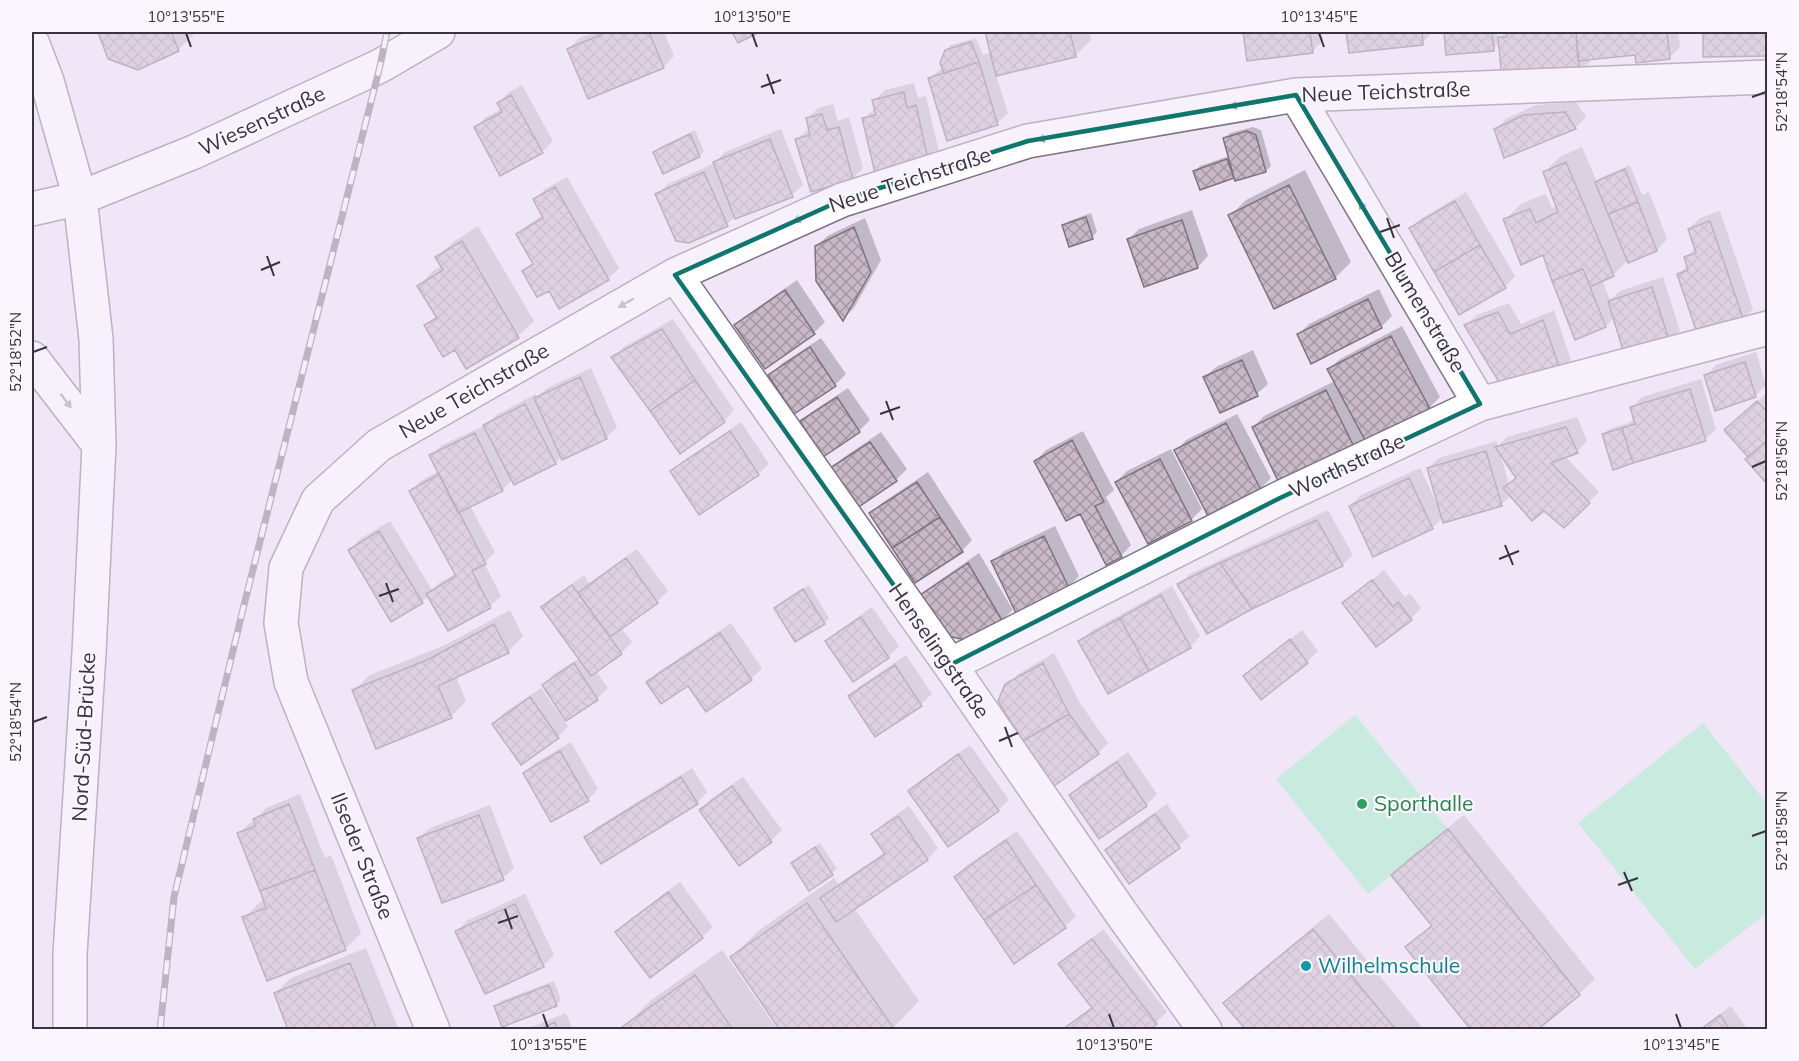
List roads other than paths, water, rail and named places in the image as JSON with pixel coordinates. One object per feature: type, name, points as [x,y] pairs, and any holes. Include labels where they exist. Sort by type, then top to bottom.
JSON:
[{"type":"street","name":"Wiesenstraße","points":[[32,209],[80,198],[194,152],[369,71],[438,32]]},
{"type":"street","points":[[32,42],[47,81],[80,198]]},
{"type":"street","name":"Neue Teichstraße","points":[[291,682],[281,623],[286,568],[318,500],[379,445],[675,275],[842,200],[1028,141],[1296,96],[1767,77]]},
{"type":"street","name":"Blumenstraße","points":[[1296,96],[1480,404]]},
{"type":"street","name":"Nord-Süd-Brücke","points":[[70,1029],[70,954],[89,653],[99,445],[96,339],[80,198]]},
{"type":"street","name":"Henselingstraße","points":[[675,275],[950,665],[1202,1029]]},
{"type":"street","name":"Worthstraße","points":[[950,665],[1280,498],[1480,404],[1767,328]]},
{"type":"street","points":[[32,358],[99,445]]},
{"type":"street","name":"Ilseder Straße","points":[[291,682],[434,1029]]},
{"type":"railway","points":[[160,1030],[174,897],[243,609],[387,32]]},
{"type":"place","name":"Sporthalle","points":[[1362,804]]},
{"type":"place","name":"Wilhelmschule","points":[[1306,966]]}]
